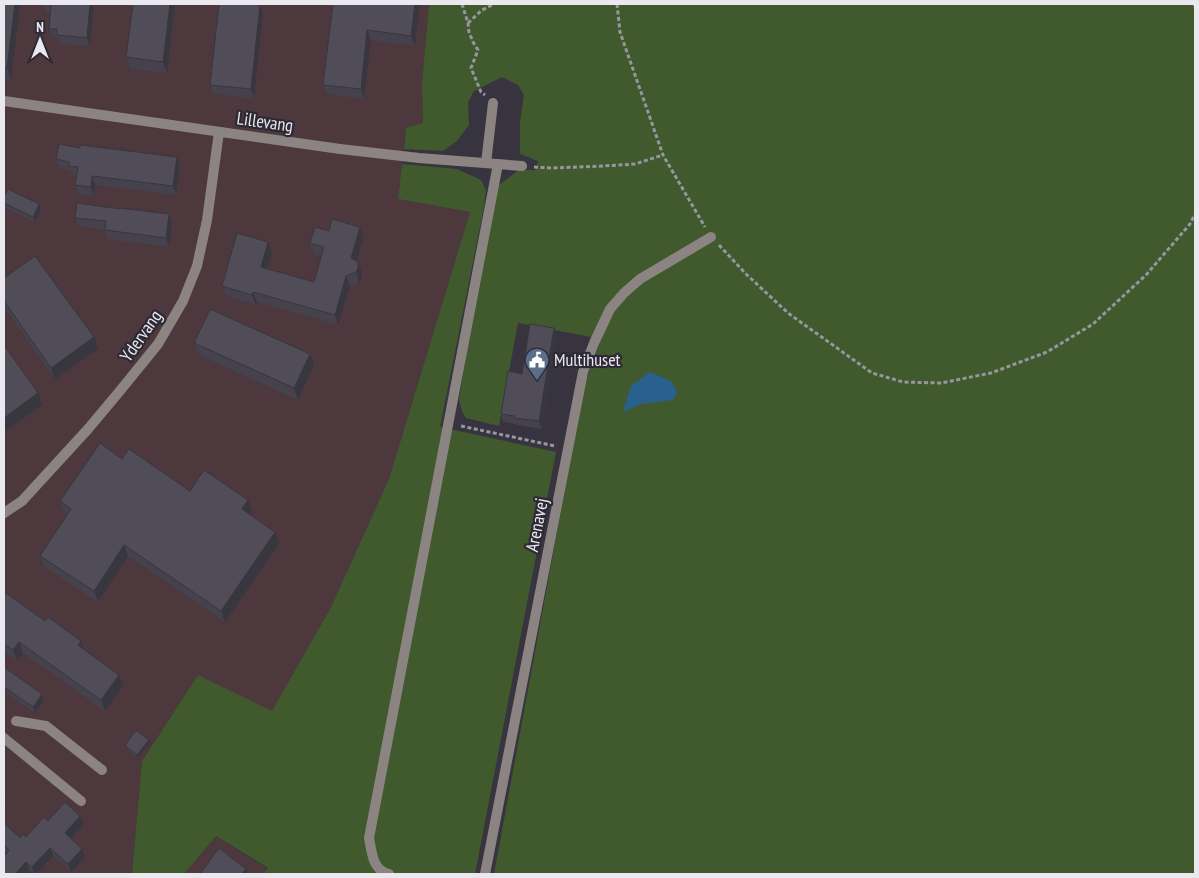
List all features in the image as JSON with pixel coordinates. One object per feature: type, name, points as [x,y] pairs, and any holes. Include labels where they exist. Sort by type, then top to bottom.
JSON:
[{"type":"street","name":"Lillevang","points":[[4,102],[340,149],[419,158],[522,166]]},
{"type":"street","points":[[486,163],[493,103]]},
{"type":"street","name":"Ydervang","points":[[4,513],[22,501],[88,429],[158,344],[184,301],[197,266],[207,220],[220,132]]},
{"type":"street","points":[[389,874],[385,873],[375,864],[370,838],[498,164]]},
{"type":"street","name":"Arenavej","points":[[485,874],[583,372],[610,309],[624,293],[640,279],[711,237]]},
{"type":"street","points":[[16,721],[46,726],[102,770]]},
{"type":"street","points":[[4,738],[81,801]]},
{"type":"path","points":[[462,4],[469,32],[478,50],[471,68],[481,92],[493,103]]},
{"type":"path","points":[[468,22],[482,10],[494,4]]},
{"type":"path","points":[[617,4],[620,32],[662,155],[711,237],[746,274],[788,313],[872,373],[903,382],[941,383],[991,373],[1047,352],[1093,324],[1146,275],[1190,224],[1195,214]]},
{"type":"path","points":[[522,166],[551,168],[611,166],[635,164],[662,155]]},
{"type":"path","points":[[448,423],[568,449]]},
{"type":"shaded area","points":[[4,4],[429,4],[422,83],[423,123],[406,128],[398,199],[470,212],[389,479],[331,607],[272,712],[198,675],[142,761],[132,874],[4,874]]},
{"type":"shaded area","points":[[216,836],[268,869],[264,874],[184,874]]},
{"type":"green space","points":[[429,4],[1195,4],[1195,874],[494,874],[584,386],[601,339],[518,323],[499,426],[466,418],[462,411],[459,400],[479,276],[496,187],[519,170],[536,170],[538,161],[520,154],[520,122],[524,95],[518,85],[502,77],[474,91],[468,102],[469,125],[457,141],[443,151],[404,149],[406,128],[423,123],[422,83]]},
{"type":"green space","points":[[402,164],[457,169],[481,180],[486,190],[440,427],[556,452],[475,874],[264,874],[268,868],[216,836],[184,874],[132,874],[142,761],[198,675],[272,711],[331,607],[389,479],[470,212],[398,199]]},
{"type":"water","points":[[650,372],[671,381],[677,392],[673,400],[641,404],[623,412],[631,386]]},
{"type":"building","points":[[4,4],[15,4],[7,68],[4,68]]},
{"type":"building","points":[[43,4],[90,4],[87,38],[57,35],[57,29],[49,29],[51,5]]},
{"type":"building","points":[[133,4],[170,4],[163,62],[126,57]]},
{"type":"building","points":[[219,4],[260,5],[251,89],[210,85]]},
{"type":"building","points":[[333,4],[415,4],[411,36],[367,30],[361,89],[323,85]]},
{"type":"building","points":[[59,144],[80,148],[80,145],[177,157],[173,186],[92,176],[91,187],[75,185],[78,167],[69,166],[69,162],[56,159]]},
{"type":"building","points":[[8,189],[39,204],[33,217],[4,203],[4,197]]},
{"type":"building","points":[[77,203],[169,214],[166,238],[105,230],[106,221],[75,218]]},
{"type":"building","points":[[332,219],[360,227],[351,258],[358,262],[358,268],[356,272],[346,276],[335,315],[253,292],[252,295],[222,286],[237,233],[268,242],[261,267],[314,282],[324,247],[310,243],[315,227],[329,231]]},
{"type":"building","points":[[35,256],[94,337],[51,368],[4,301],[4,278]]},
{"type":"building","points":[[210,309],[310,354],[294,388],[194,343]]},
{"type":"building","name":"Multihuset","points":[[530,324],[554,328],[539,421],[514,418],[515,416],[501,414],[508,371],[522,374]]},
{"type":"building","points":[[4,345],[38,393],[4,418]]},
{"type":"building","points":[[100,443],[122,459],[129,449],[190,491],[204,470],[248,500],[242,509],[275,532],[221,611],[124,545],[94,591],[40,556],[71,509],[60,501]]},
{"type":"building","points":[[6,593],[45,621],[48,617],[81,641],[78,645],[119,675],[101,700],[19,642],[13,650],[4,644],[4,596]]},
{"type":"building","points":[[4,667],[42,694],[33,707],[4,687]]},
{"type":"building","points":[[136,730],[149,740],[137,755],[125,745]]},
{"type":"building","points":[[65,802],[80,816],[65,833],[82,849],[68,864],[50,848],[32,867],[26,862],[15,874],[4,874],[4,856],[9,850],[4,845],[4,823],[20,838],[23,834],[26,837],[44,817],[48,821]]},
{"type":"building","points":[[219,848],[246,869],[241,874],[200,874]]},
{"type":"place","name":"Multihuset","points":[[537,381]]}]
